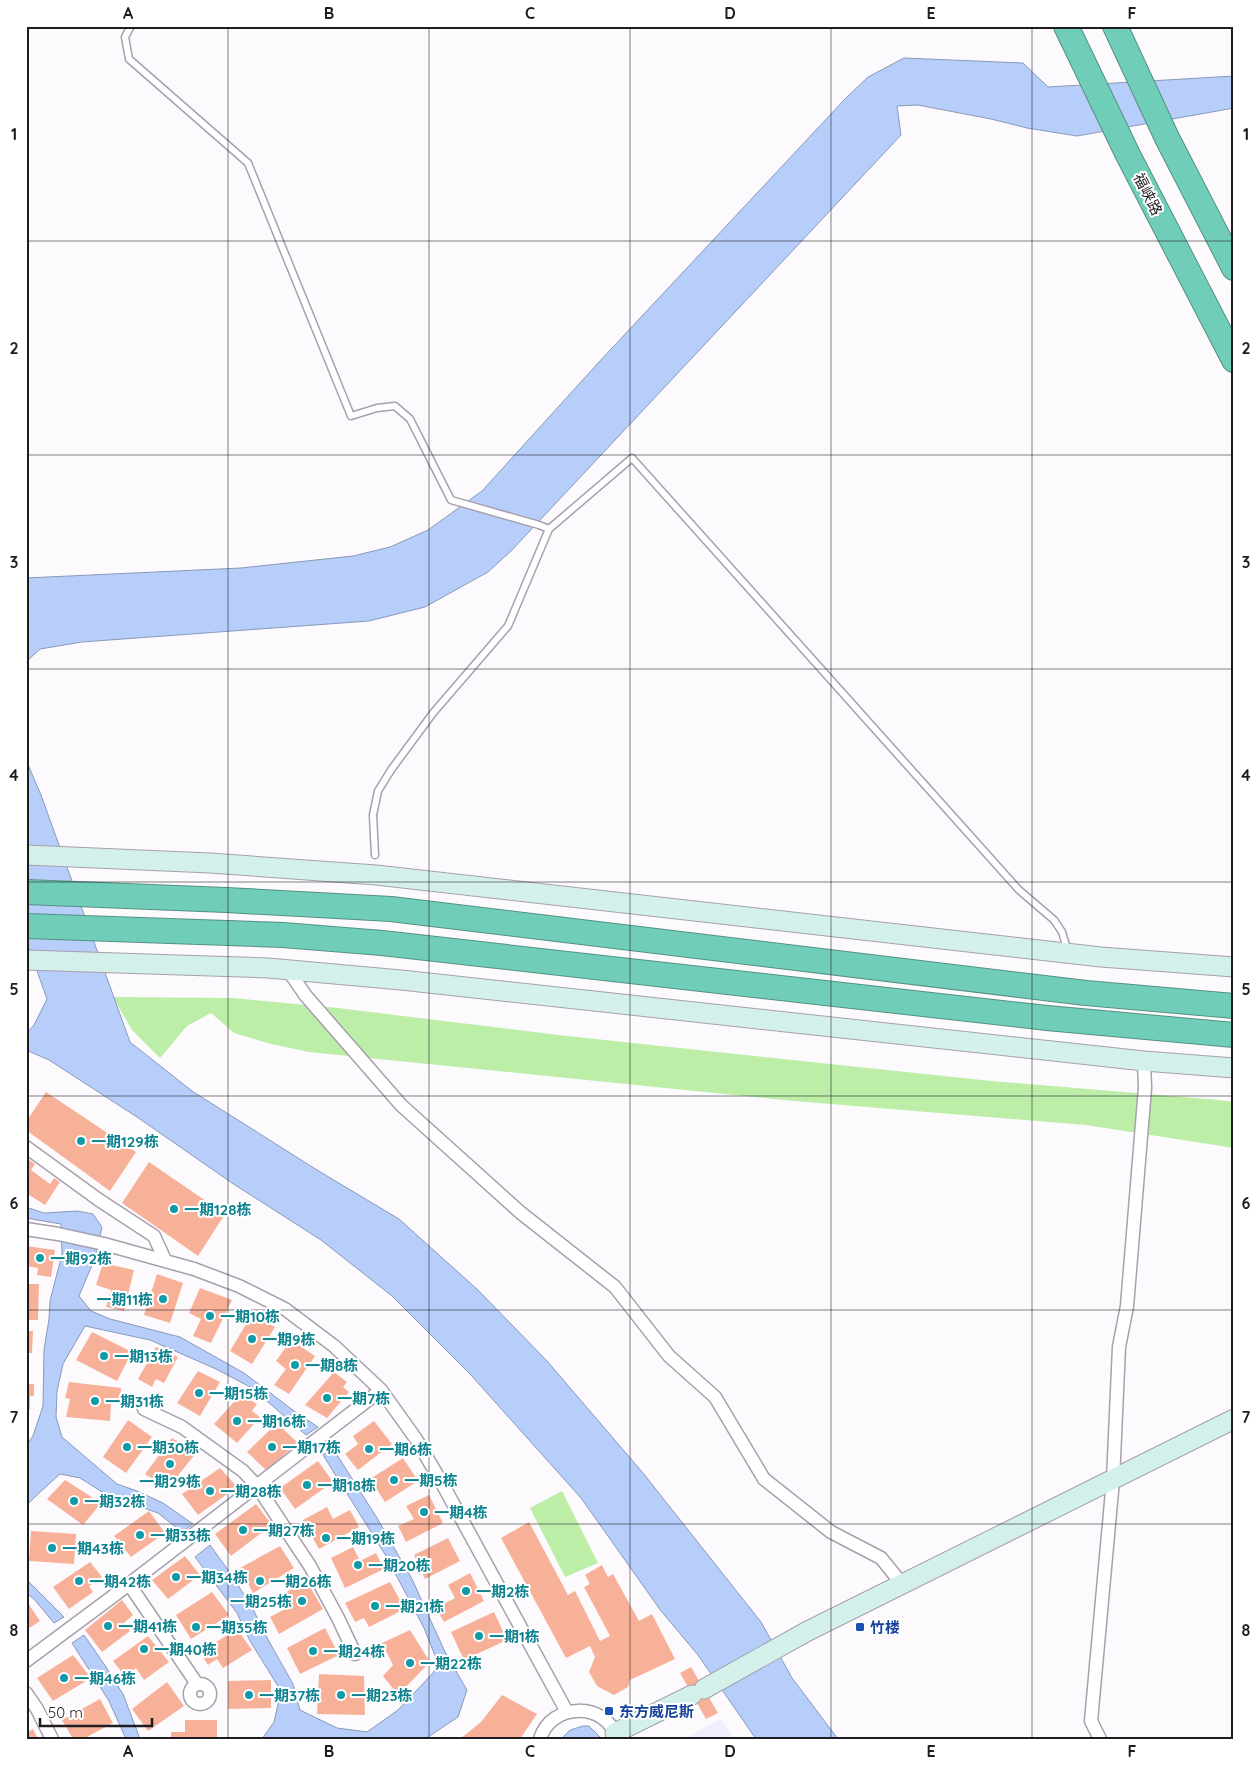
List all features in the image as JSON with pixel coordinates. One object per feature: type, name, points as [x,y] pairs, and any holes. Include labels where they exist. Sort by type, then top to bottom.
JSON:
[{"type":"highway","name":"福峡路","points":[[1066,26],[1128,155],[1234,360]]},
{"type":"highway","points":[[1115,26],[1137,69],[1167,138],[1234,268]]},
{"type":"highway","points":[[26,892],[391,909],[1086,993],[1234,1006]]},
{"type":"highway","points":[[26,926],[282,935],[382,943],[1038,1017],[1234,1034]]},
{"type":"main road","points":[[26,855],[210,863],[376,876],[1068,953],[1234,967]]},
{"type":"main road","points":[[28,960],[288,970],[1229,1071]]},
{"type":"main road","points":[[616,1736],[795,1638],[1234,1419]]},
{"type":"street","points":[[288,970],[306,996],[401,1105],[521,1213],[615,1287],[670,1356],[715,1397],[764,1479],[831,1532],[881,1558],[902,1584]]},
{"type":"street","points":[[1100,1739],[1091,1720],[1112,1480],[1120,1347],[1127,1306],[1145,1088],[1144,1061]]},
{"type":"street","points":[[26,1147],[99,1200],[154,1236],[165,1260]]},
{"type":"street","points":[[26,1229],[104,1244],[165,1260],[239,1286],[284,1309],[334,1346],[381,1390],[416,1439],[443,1484],[567,1712]]},
{"type":"street","points":[[26,1661],[381,1390]]},
{"type":"street","points":[[144,1409],[182,1427],[243,1471],[257,1486],[310,1566],[355,1654]]},
{"type":"street","points":[[129,1584],[197,1684]]},
{"type":"street","points":[[26,1693],[37,1709],[52,1739]]},
{"type":"street","points":[[540,1739],[548,1724],[557,1716],[578,1710],[600,1716],[609,1724],[616,1736]]},
{"type":"lane","points":[[131,26],[125,37],[129,59],[248,163],[351,416],[377,408],[395,406],[410,418],[451,500],[539,524],[550,529]]},
{"type":"lane","points":[[375,855],[373,815],[378,791],[433,713],[508,626],[550,529],[632,458],[1019,890],[1054,920],[1062,932],[1068,953]]},
{"type":"shaded area","points":[[721,1718],[734,1739],[684,1739]]},
{"type":"green space","points":[[113,997],[233,998],[991,1081],[1234,1102],[1234,1148],[1086,1125],[794,1101],[309,1052],[271,1044],[234,1033],[211,1013],[187,1026],[160,1058],[132,1030]]},
{"type":"green space","points":[[562,1491],[598,1563],[565,1577],[530,1508]]},
{"type":"water","points":[[904,58],[1023,63],[1048,87],[1234,76],[1234,108],[1077,136],[1027,128],[918,105],[897,106],[901,135],[511,551],[488,572],[425,607],[369,621],[82,642],[40,649],[26,662],[26,578],[241,568],[353,556],[390,547],[428,530],[482,491],[599,362],[845,99],[868,77]]},
{"type":"water","points":[[26,760],[41,795],[130,1042],[192,1091],[399,1219],[478,1290],[547,1361],[643,1473],[761,1622],[792,1678],[838,1739],[756,1739],[698,1655],[661,1611],[581,1498],[470,1374],[392,1296],[321,1240],[232,1183],[137,1117],[49,1060],[26,1050],[26,1034],[34,1025],[47,999],[26,940]]},
{"type":"water","points":[[26,1207],[44,1213],[77,1211],[93,1214],[102,1227],[95,1258],[79,1296],[91,1311],[110,1319],[180,1337],[244,1373],[318,1427],[306,1435],[252,1388],[216,1369],[150,1340],[85,1326],[63,1364],[57,1391],[56,1417],[62,1437],[117,1484],[163,1503],[193,1524],[182,1532],[158,1513],[107,1495],[80,1478],[60,1474],[26,1506],[26,1446],[33,1436],[43,1406],[44,1350],[50,1301],[62,1254],[61,1224],[26,1218]]},
{"type":"water","points":[[332,1447],[377,1518],[412,1579],[445,1652],[467,1690],[458,1717],[425,1739],[262,1739],[274,1722],[281,1691],[250,1641],[237,1613],[195,1557],[210,1545],[228,1570],[252,1607],[293,1684],[300,1710],[337,1728],[367,1732],[398,1710],[434,1672],[436,1658],[424,1628],[386,1556],[323,1455]]},
{"type":"water","points":[[26,1579],[64,1617],[54,1623],[34,1599],[26,1593]]},
{"type":"water","points":[[84,1635],[123,1694],[140,1739],[126,1739],[109,1701],[72,1643]]},
{"type":"water","points":[[589,1726],[602,1739],[561,1739],[570,1730]]},
{"type":"building","name":"一期129栋","points":[[46,1092],[136,1152],[110,1191],[26,1130],[26,1122]]},
{"type":"building","points":[[26,1158],[35,1164],[31,1170],[50,1184],[54,1178],[60,1182],[45,1205],[26,1193]]},
{"type":"building","name":"一期128栋","points":[[149,1162],[225,1214],[198,1256],[122,1203]]},
{"type":"building","name":"一期92栋","points":[[26,1246],[55,1250],[51,1277],[37,1275],[38,1268],[26,1266]]},
{"type":"building","points":[[103,1263],[134,1270],[124,1311],[106,1307],[111,1290],[96,1285]]},
{"type":"building","name":"一期11栋","points":[[157,1274],[183,1283],[170,1323],[144,1315]]},
{"type":"building","points":[[26,1284],[39,1284],[38,1320],[26,1320]]},
{"type":"building","name":"一期10栋","points":[[200,1288],[232,1300],[211,1343],[193,1336],[201,1319],[189,1313]]},
{"type":"building","name":"一期9栋","points":[[252,1314],[275,1327],[252,1364],[230,1351]]},
{"type":"building","points":[[26,1331],[33,1331],[32,1353],[26,1353]]},
{"type":"building","name":"一期13栋","points":[[92,1332],[132,1352],[117,1381],[76,1360]]},
{"type":"building","name":"一期8栋","points":[[291,1340],[315,1356],[289,1394],[274,1385],[286,1369],[276,1361]]},
{"type":"building","points":[[156,1347],[178,1357],[164,1383],[156,1379],[152,1387],[138,1379]]},
{"type":"building","name":"一期15栋","points":[[198,1371],[220,1382],[200,1416],[177,1403]]},
{"type":"building","name":"一期7栋","points":[[334,1372],[347,1382],[343,1387],[349,1392],[327,1418],[305,1405]]},
{"type":"building","name":"一期31栋","points":[[69,1382],[121,1388],[120,1404],[111,1403],[110,1421],[66,1417],[70,1399],[65,1398]]},
{"type":"building","points":[[26,1384],[34,1384],[34,1396],[30,1396],[30,1409],[26,1409]]},
{"type":"building","name":"一期16栋","points":[[241,1394],[257,1404],[252,1411],[260,1417],[237,1443],[214,1424]]},
{"type":"building","name":"一期30栋","points":[[128,1420],[152,1437],[126,1473],[103,1457]]},
{"type":"building","name":"一期6栋","points":[[374,1421],[392,1444],[358,1470],[345,1454],[358,1444],[353,1436]]},
{"type":"building","name":"一期17栋","points":[[277,1423],[298,1443],[266,1470],[247,1452]]},
{"type":"building","name":"一期29栋","points":[[172,1438],[196,1453],[168,1488],[145,1474]]},
{"type":"building","name":"一期5栋","points":[[403,1458],[418,1481],[385,1502],[370,1479]]},
{"type":"building","name":"一期18栋","points":[[318,1461],[333,1482],[295,1509],[280,1488]]},
{"type":"building","name":"一期28栋","points":[[220,1468],[237,1487],[198,1515],[182,1494]]},
{"type":"building","name":"一期32栋","points":[[65,1480],[101,1503],[83,1525],[47,1499]]},
{"type":"building","name":"一期4栋","points":[[429,1495],[443,1523],[406,1542],[398,1526],[414,1519],[406,1506]]},
{"type":"building","name":"一期27栋","points":[[256,1504],[272,1525],[231,1556],[215,1534]]},
{"type":"building","name":"一期19栋","points":[[327,1507],[333,1519],[350,1510],[359,1527],[319,1549],[303,1520]]},
{"type":"building","name":"一期33栋","points":[[149,1511],[165,1533],[131,1557],[114,1536]]},
{"type":"building","points":[[529,1522],[568,1595],[575,1591],[600,1641],[610,1636],[584,1587],[590,1584],[585,1575],[602,1565],[608,1577],[613,1574],[639,1621],[652,1614],[675,1659],[630,1680],[628,1687],[614,1695],[597,1686],[589,1672],[595,1657],[590,1646],[566,1658],[501,1538]]},
{"type":"building","name":"一期43栋","points":[[31,1531],[76,1534],[74,1564],[29,1561]]},
{"type":"building","points":[[448,1538],[460,1561],[425,1579],[414,1555]]},
{"type":"building","name":"一期26栋","points":[[280,1546],[294,1568],[253,1593],[240,1568]]},
{"type":"building","name":"一期20栋","points":[[353,1547],[360,1561],[376,1553],[384,1569],[345,1588],[331,1558]]},
{"type":"building","name":"一期34栋","points":[[185,1556],[200,1575],[168,1599],[152,1580]]},
{"type":"building","name":"一期42栋","points":[[90,1562],[102,1577],[89,1586],[93,1592],[69,1609],[53,1587]]},
{"type":"building","name":"一期2栋","points":[[470,1573],[484,1601],[444,1622],[436,1608],[455,1598],[448,1585]]},
{"type":"building","name":"一期25栋","points":[[306,1580],[323,1609],[279,1634],[270,1617],[289,1607],[282,1595]]},
{"type":"building","name":"一期21栋","points":[[390,1582],[405,1609],[369,1627],[364,1618],[355,1622],[345,1603]]},
{"type":"building","name":"一期35栋","points":[[212,1592],[229,1615],[191,1639],[176,1615]]},
{"type":"building","points":[[26,1600],[40,1621],[26,1630]]},
{"type":"building","name":"一期41栋","points":[[122,1600],[133,1615],[124,1623],[130,1631],[102,1652],[85,1630]]},
{"type":"building","name":"一期1栋","points":[[494,1612],[507,1640],[464,1660],[451,1632]]},
{"type":"building","name":"一期24栋","points":[[325,1628],[339,1655],[300,1674],[287,1648]]},
{"type":"building","points":[[237,1629],[252,1650],[223,1668],[217,1659],[208,1665],[200,1652]]},
{"type":"building","name":"一期22栋","points":[[410,1630],[430,1662],[398,1695],[383,1676],[393,1665],[382,1643]]},
{"type":"building","name":"一期40栋","points":[[148,1636],[169,1662],[144,1680],[136,1668],[124,1675],[113,1661]]},
{"type":"building","name":"一期46栋","points":[[73,1655],[91,1678],[53,1701],[37,1678]]},
{"type":"building","points":[[691,1667],[718,1713],[706,1719],[680,1673]]},
{"type":"building","name":"一期23栋","points":[[319,1674],[364,1676],[365,1715],[317,1714]]},
{"type":"building","name":"一期37栋","points":[[271,1680],[271,1708],[228,1709],[228,1681]]},
{"type":"building","points":[[167,1682],[184,1706],[148,1731],[132,1709]]},
{"type":"building","points":[[502,1695],[537,1714],[520,1739],[460,1739],[481,1722]]},
{"type":"building","points":[[100,1699],[113,1723],[83,1739],[73,1739],[62,1720]]},
{"type":"building","points":[[185,1720],[217,1720],[217,1739],[171,1739],[171,1732],[185,1732]]},
{"type":"building","points":[[33,1729],[38,1739],[26,1739],[26,1733]]},
{"type":"place","name":"一期129栋","points":[[81,1141]]},
{"type":"place","name":"一期128栋","points":[[174,1209]]},
{"type":"place","name":"一期92栋","points":[[40,1258]]},
{"type":"place","name":"一期11栋","points":[[163,1299]]},
{"type":"place","name":"一期10栋","points":[[210,1316]]},
{"type":"place","name":"一期9栋","points":[[252,1339]]},
{"type":"place","name":"一期13栋","points":[[104,1356]]},
{"type":"place","name":"一期8栋","points":[[295,1365]]},
{"type":"place","name":"一期15栋","points":[[199,1393]]},
{"type":"place","name":"一期7栋","points":[[327,1398]]},
{"type":"place","name":"一期31栋","points":[[95,1401]]},
{"type":"place","name":"一期16栋","points":[[237,1421]]},
{"type":"place","name":"一期30栋","points":[[127,1447]]},
{"type":"place","name":"一期17栋","points":[[272,1447]]},
{"type":"place","name":"一期6栋","points":[[369,1449]]},
{"type":"place","name":"一期29栋","points":[[170,1464]]},
{"type":"place","name":"一期5栋","points":[[394,1480]]},
{"type":"place","name":"一期18栋","points":[[307,1485]]},
{"type":"place","name":"一期28栋","points":[[210,1491]]},
{"type":"place","name":"一期32栋","points":[[74,1501]]},
{"type":"place","name":"一期4栋","points":[[424,1512]]},
{"type":"place","name":"一期27栋","points":[[243,1530]]},
{"type":"place","name":"一期33栋","points":[[140,1535]]},
{"type":"place","name":"一期19栋","points":[[326,1538]]},
{"type":"place","name":"一期43栋","points":[[52,1548]]},
{"type":"place","name":"一期20栋","points":[[358,1565]]},
{"type":"place","name":"一期34栋","points":[[176,1577]]},
{"type":"place","name":"一期42栋","points":[[79,1581]]},
{"type":"place","name":"一期26栋","points":[[260,1581]]},
{"type":"place","name":"一期2栋","points":[[466,1591]]},
{"type":"place","name":"一期25栋","points":[[302,1601]]},
{"type":"place","name":"一期21栋","points":[[375,1606]]},
{"type":"place","name":"一期41栋","points":[[108,1626]]},
{"type":"place","name":"一期35栋","points":[[196,1627]]},
{"type":"place","name":"竹楼","points":[[860,1627]]},
{"type":"place","name":"一期1栋","points":[[479,1636]]},
{"type":"place","name":"一期40栋","points":[[144,1649]]},
{"type":"place","name":"一期24栋","points":[[313,1651]]},
{"type":"place","name":"一期22栋","points":[[410,1663]]},
{"type":"place","name":"一期46栋","points":[[64,1678]]},
{"type":"place","name":"一期37栋","points":[[249,1695]]},
{"type":"place","name":"一期23栋","points":[[341,1695]]},
{"type":"place","name":"东方威尼斯","points":[[609,1711]]}]
